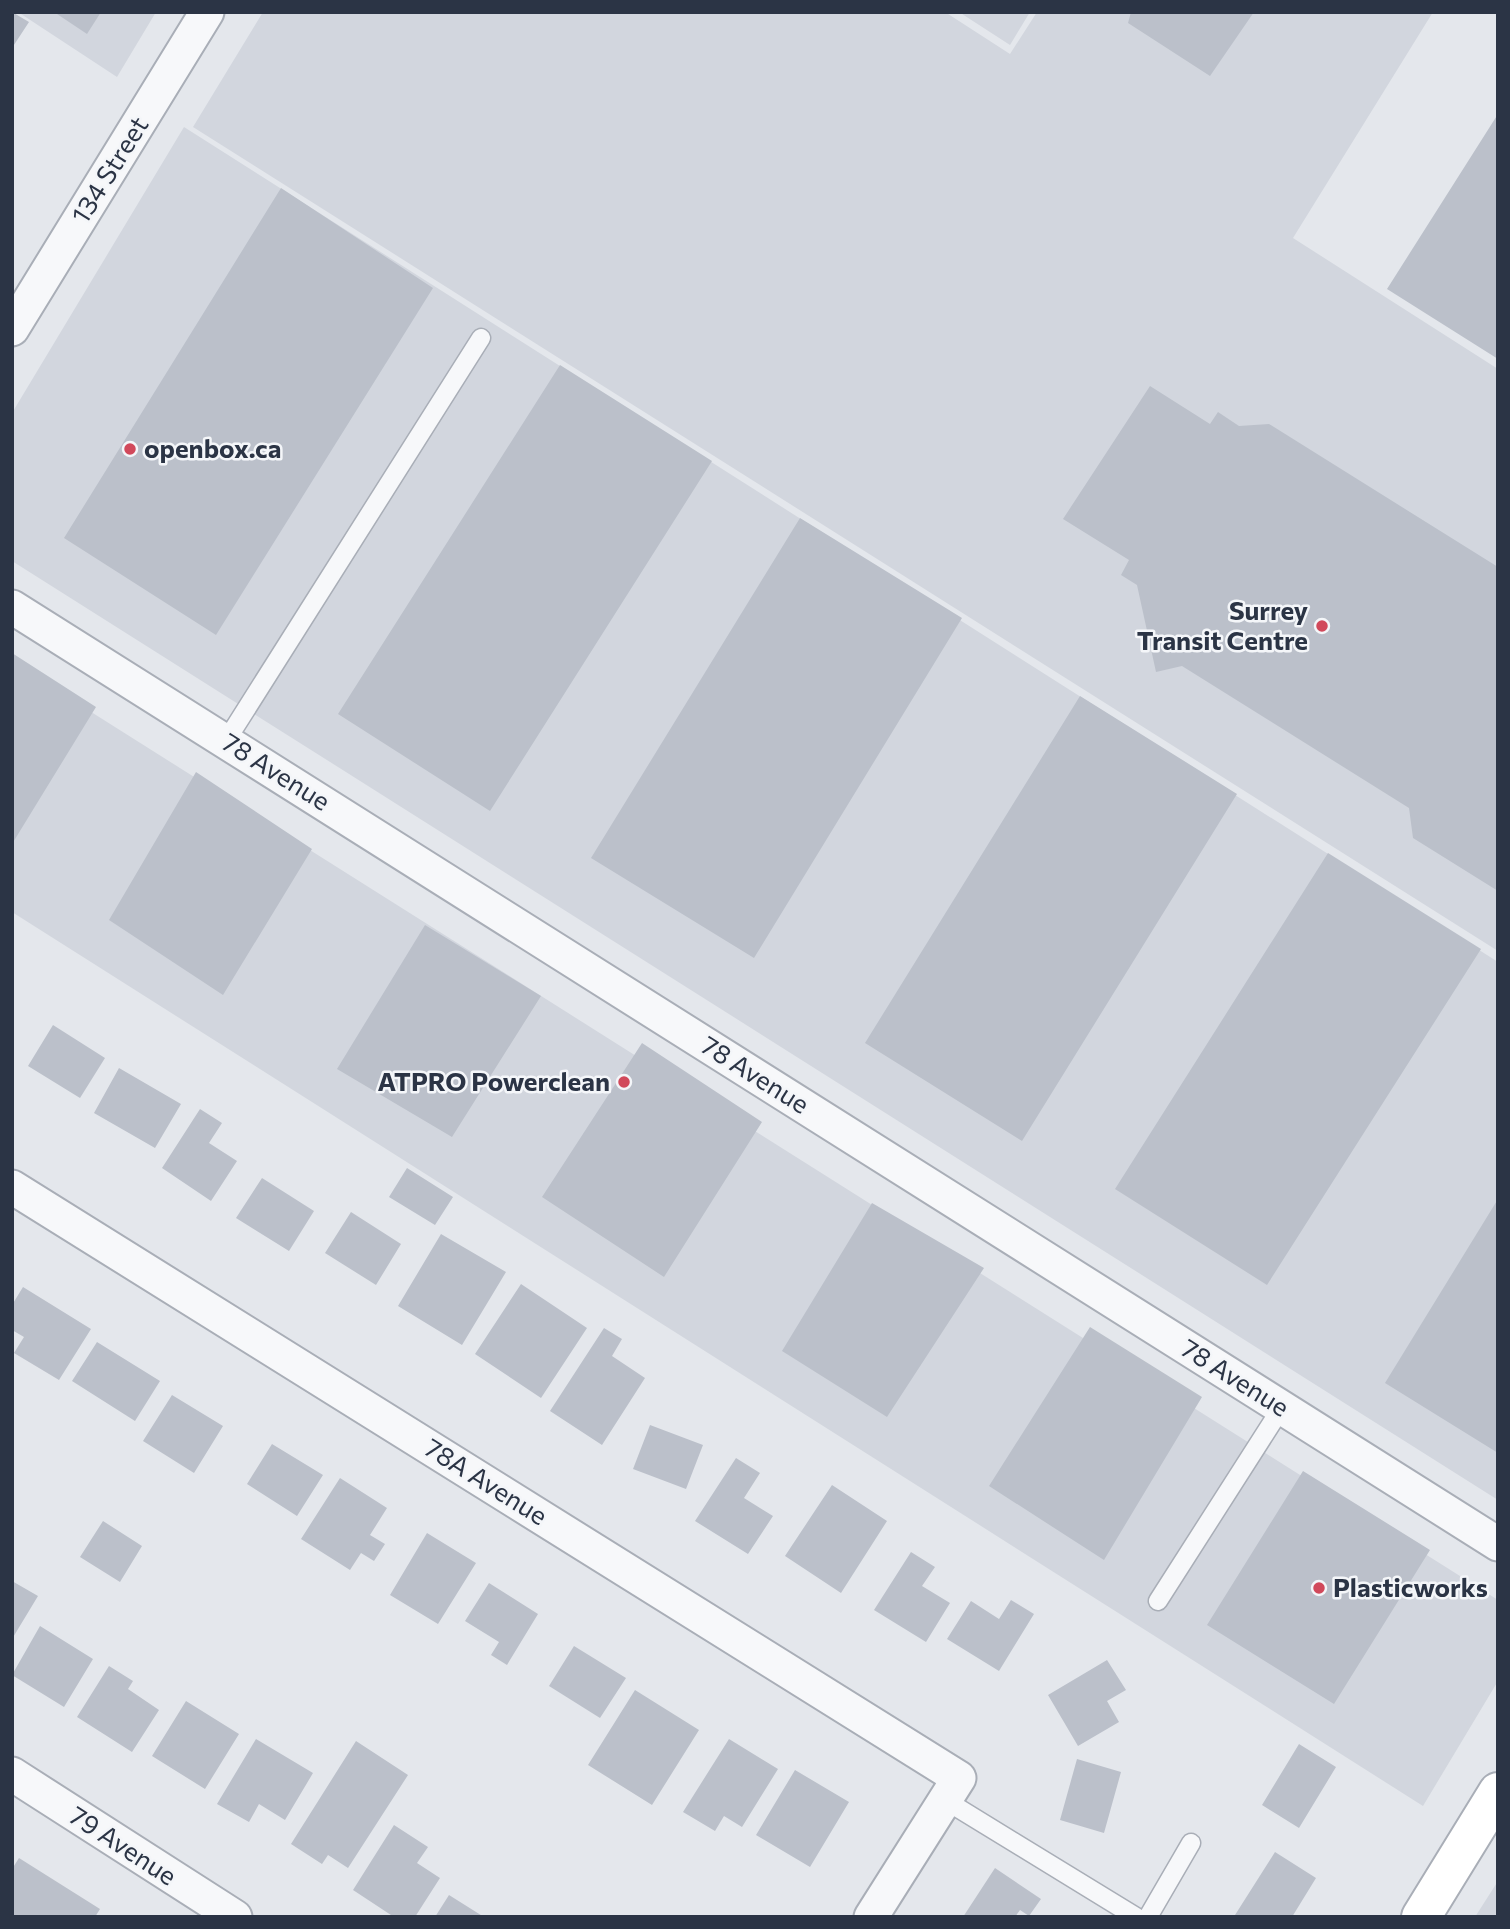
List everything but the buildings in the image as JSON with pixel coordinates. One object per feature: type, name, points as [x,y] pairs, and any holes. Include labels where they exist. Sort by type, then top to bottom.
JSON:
[{"type":"main road","points":[[1421,1917],[1498,1792]]},
{"type":"street","name":"134 Street","points":[[12,329],[207,12]]},
{"type":"street","name":"78 Avenue","points":[[12,607],[1498,1544]]},
{"type":"street","name":"78A Avenue","points":[[12,1187],[952,1789]]},
{"type":"street","name":"79 Avenue","points":[[12,1774],[217,1912]]},
{"type":"street","points":[[871,1917],[952,1789]]},
{"type":"lane","points":[[226,741],[481,338]]},
{"type":"lane","points":[[1158,1601],[1282,1407]]},
{"type":"lane","points":[[952,1789],[1136,1917]]},
{"type":"lane","points":[[1148,1917],[1191,1843]]},
{"type":"shaded area","points":[[18,12],[156,12],[117,77]]},
{"type":"shaded area","name":"Surrey Transit Centre","points":[[263,12],[945,12],[1010,54],[1037,12],[1433,12],[1293,238],[1498,369],[1498,951],[193,127]]},
{"type":"shaded area","points":[[959,12],[1030,12],[1010,45]]},
{"type":"shaded area","points":[[184,127],[1498,962],[1498,1500],[12,561],[12,413]]},
{"type":"shaded area","points":[[12,662],[1498,1600],[1498,1681],[1423,1806],[12,912]]},
{"type":"shaded area","points":[[1498,1881],[1498,1917],[1475,1917]]},
{"type":"place","name":"openbox.ca","points":[[130,449]]},
{"type":"place","name":"Surrey Transit Centre","points":[[1322,626]]},
{"type":"place","name":"ATPRO Powerclean","points":[[624,1082]]},
{"type":"place","name":"Plasticworks","points":[[1319,1588]]}]
